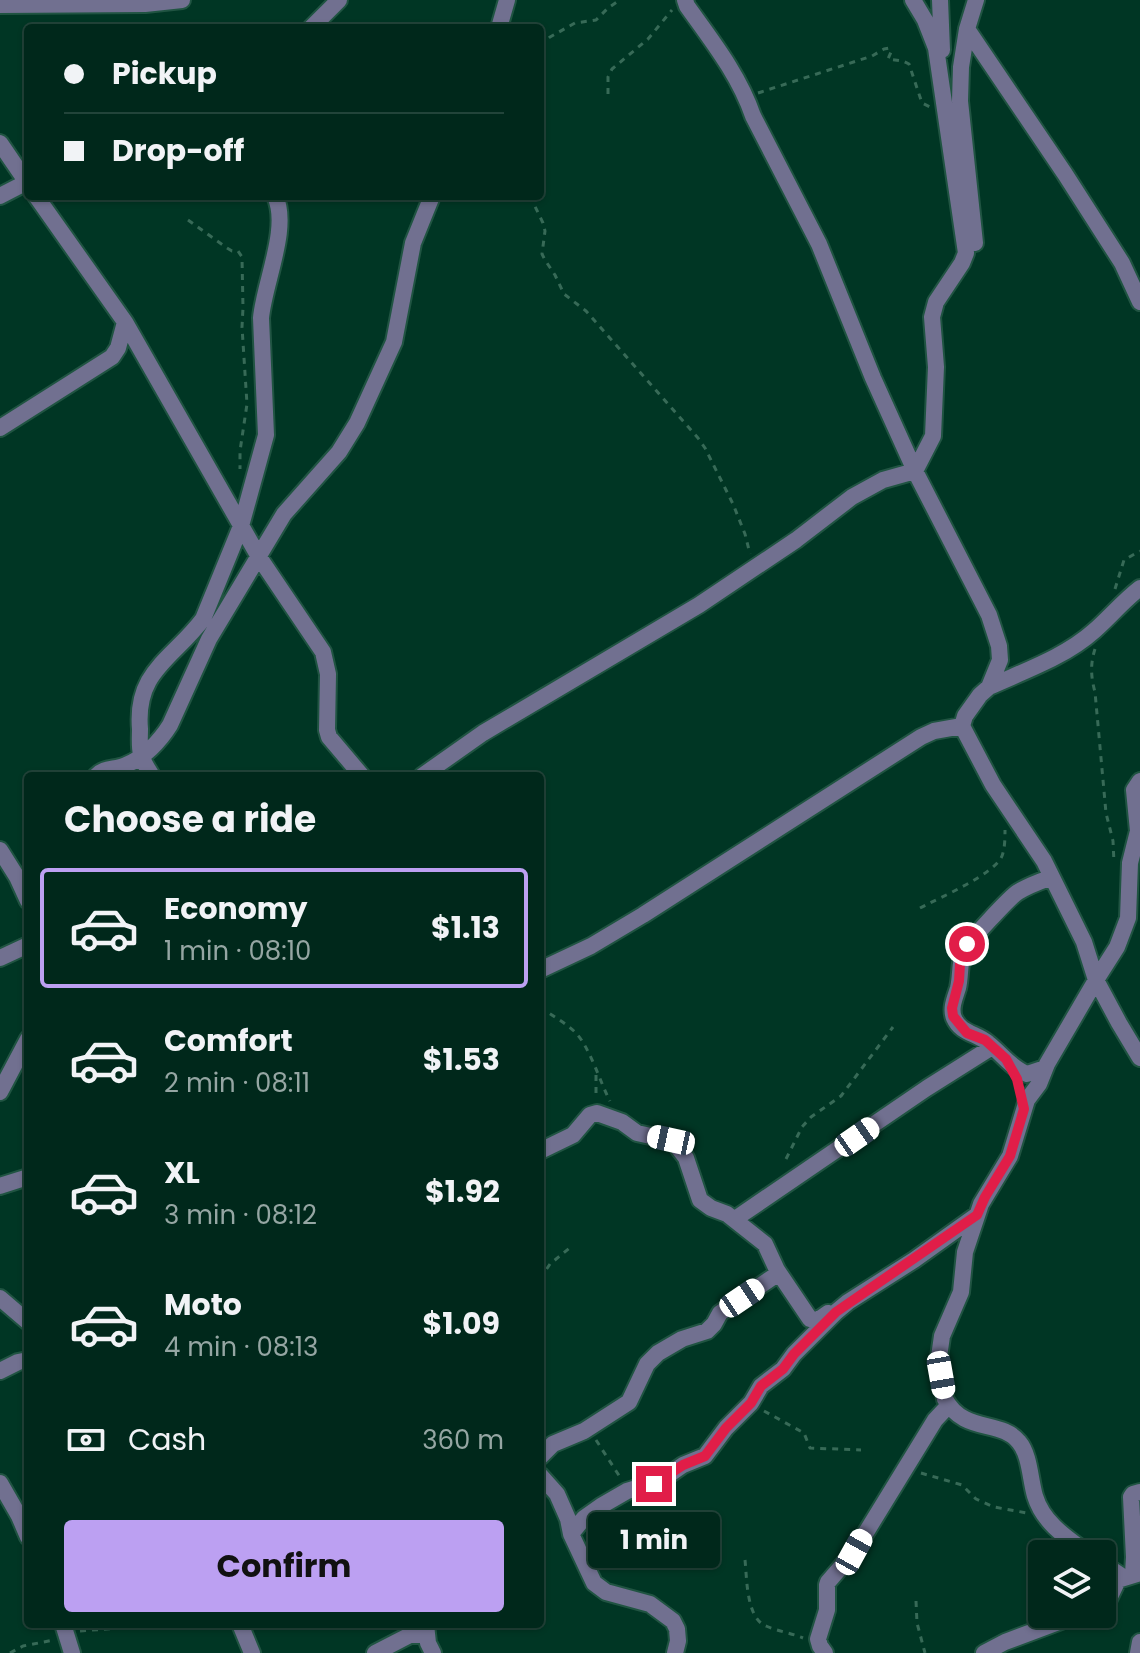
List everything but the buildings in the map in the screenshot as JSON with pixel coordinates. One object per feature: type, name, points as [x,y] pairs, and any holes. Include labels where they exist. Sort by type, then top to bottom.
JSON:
[{"type":"street","points":[[0,5],[145,4],[182,0]]},
{"type":"street","points":[[315,24],[339,0]]},
{"type":"street","points":[[500,24],[507,0]]},
{"type":"street","points":[[913,0],[933,37],[966,253],[943,293]]},
{"type":"street","points":[[940,0],[944,109]]},
{"type":"street","points":[[428,772],[483,733],[699,605],[796,540],[852,497],[883,480],[915,471],[933,436],[936,367],[932,317],[936,302],[972,261],[975,248],[960,101],[967,29],[976,0]]},
{"type":"street","points":[[679,4],[687,6],[746,96],[753,116],[819,244],[873,378],[915,471],[989,615],[1000,660],[989,687]]},
{"type":"street","points":[[967,29],[1122,263],[1140,302]]},
{"type":"street","points":[[0,143],[24,178]]},
{"type":"street","points":[[0,196],[24,189]]},
{"type":"street","points":[[39,200],[125,322],[259,557],[323,652],[328,674],[329,737],[358,772]]},
{"type":"street","points":[[150,772],[141,756],[139,715],[144,688],[160,665],[203,619],[241,526],[266,435],[261,318],[262,301],[280,225],[277,200]]},
{"type":"street","points":[[100,772],[123,767],[141,756],[152,748],[170,725],[209,639],[284,514],[339,452],[357,423],[394,342],[413,243],[430,200]]},
{"type":"street","points":[[0,428],[112,357],[118,348],[125,322]]},
{"type":"street","points":[[1140,588],[1076,644],[989,687],[965,716],[962,726],[993,785],[1044,861],[1084,942],[1096,980],[1140,1058]]},
{"type":"street","points":[[544,968],[591,946],[643,915],[921,737],[934,731],[962,726]]},
{"type":"street","points":[[1072,1540],[1049,1522],[1035,1499],[1019,1442],[1002,1431],[977,1424],[955,1413],[945,1399],[940,1366],[942,1336],[961,1292],[965,1252],[977,1215],[1010,1156],[1027,1100],[1117,947],[1128,918],[1130,863],[1138,831],[1134,790],[1140,781]]},
{"type":"street","points":[[0,850],[24,892]]},
{"type":"street","points":[[1045,1068],[1027,1074],[1014,1068],[985,1040],[967,1033],[953,1016],[952,1008],[967,944],[1014,894],[1052,877]]},
{"type":"street","points":[[0,958],[24,947]]},
{"type":"street","points":[[0,1092],[24,1047]]},
{"type":"street","points":[[735,1219],[992,1047]]},
{"type":"street","points":[[1006,1059],[1017,1079],[1024,1109]]},
{"type":"street","points":[[544,1149],[573,1135],[592,1114],[597,1113],[622,1122],[637,1133],[673,1141],[686,1158],[700,1200],[735,1219],[765,1244],[779,1273],[812,1321],[914,1260],[977,1215]]},
{"type":"street","points":[[0,1186],[24,1178]]},
{"type":"street","points":[[544,1453],[553,1444],[589,1428],[629,1402],[647,1364],[658,1353],[682,1339],[707,1331],[720,1313],[779,1273]]},
{"type":"street","points":[[0,1298],[24,1319]]},
{"type":"street","points":[[571,1534],[584,1518],[601,1506],[627,1491],[654,1484],[683,1465],[705,1456],[726,1428],[751,1403],[761,1386],[783,1369],[794,1354],[848,1302]]},
{"type":"street","points":[[0,1371],[24,1361]]},
{"type":"street","points":[[822,1648],[828,1582],[854,1552],[935,1420],[949,1405]]},
{"type":"street","points":[[544,1479],[557,1494],[571,1534],[594,1583],[600,1588],[650,1604],[673,1621],[678,1641],[675,1653]]},
{"type":"street","points":[[0,1483],[24,1528]]},
{"type":"street","points":[[1132,1575],[1131,1497],[1140,1492]]},
{"type":"street","points":[[242,1628],[252,1653]]},
{"type":"street","points":[[984,1653],[1042,1628]]},
{"type":"street","points":[[375,1653],[426,1629],[433,1653]]},
{"type":"street","points":[[65,1630],[72,1653]]},
{"type":"street","points":[[1138,1653],[1140,1642]]},
{"type":"path","points":[[544,42],[575,23],[596,20],[620,0]]},
{"type":"path","points":[[608,94],[608,77],[612,69],[648,39],[679,4]]},
{"type":"path","points":[[746,96],[889,48],[888,60],[910,65],[923,104],[944,109]]},
{"type":"path","points":[[532,200],[545,231],[542,254],[560,289],[586,311],[705,448],[745,534],[752,570]]},
{"type":"path","points":[[188,220],[227,248],[238,251],[242,257],[247,404],[240,471]]},
{"type":"path","points":[[1113,593],[1124,560],[1140,551]]},
{"type":"path","points":[[1102,622],[1093,657],[1092,680],[1115,874]]},
{"type":"path","points":[[920,908],[981,877],[997,865],[1002,858],[1005,829],[1011,811]]},
{"type":"path","points":[[544,1009],[576,1033],[622,1122]]},
{"type":"path","points":[[786,1159],[802,1127],[845,1092],[893,1027]]},
{"type":"path","points":[[592,1114],[597,1100],[596,1072]]},
{"type":"path","points":[[544,1273],[572,1246]]},
{"type":"path","points":[[751,1403],[804,1433],[810,1448],[861,1450]]},
{"type":"path","points":[[589,1428],[627,1491]]},
{"type":"path","points":[[905,1469],[956,1482],[976,1499],[994,1507],[1031,1514],[1049,1522]]},
{"type":"path","points":[[745,1560],[750,1600],[756,1618],[767,1627],[822,1648]]},
{"type":"path","points":[[916,1601],[917,1623],[925,1653]]},
{"type":"path","points":[[10,1653],[23,1646],[43,1643],[65,1630],[116,1628]]},
{"type":"route","points":[[654,1484],[672,1471],[705,1456],[726,1428],[751,1403],[761,1386],[783,1369],[794,1354],[848,1302],[977,1215],[1006,1165],[1024,1109],[1017,1079],[1006,1059],[985,1040],[967,1033],[953,1016],[960,964],[967,944]]}]
